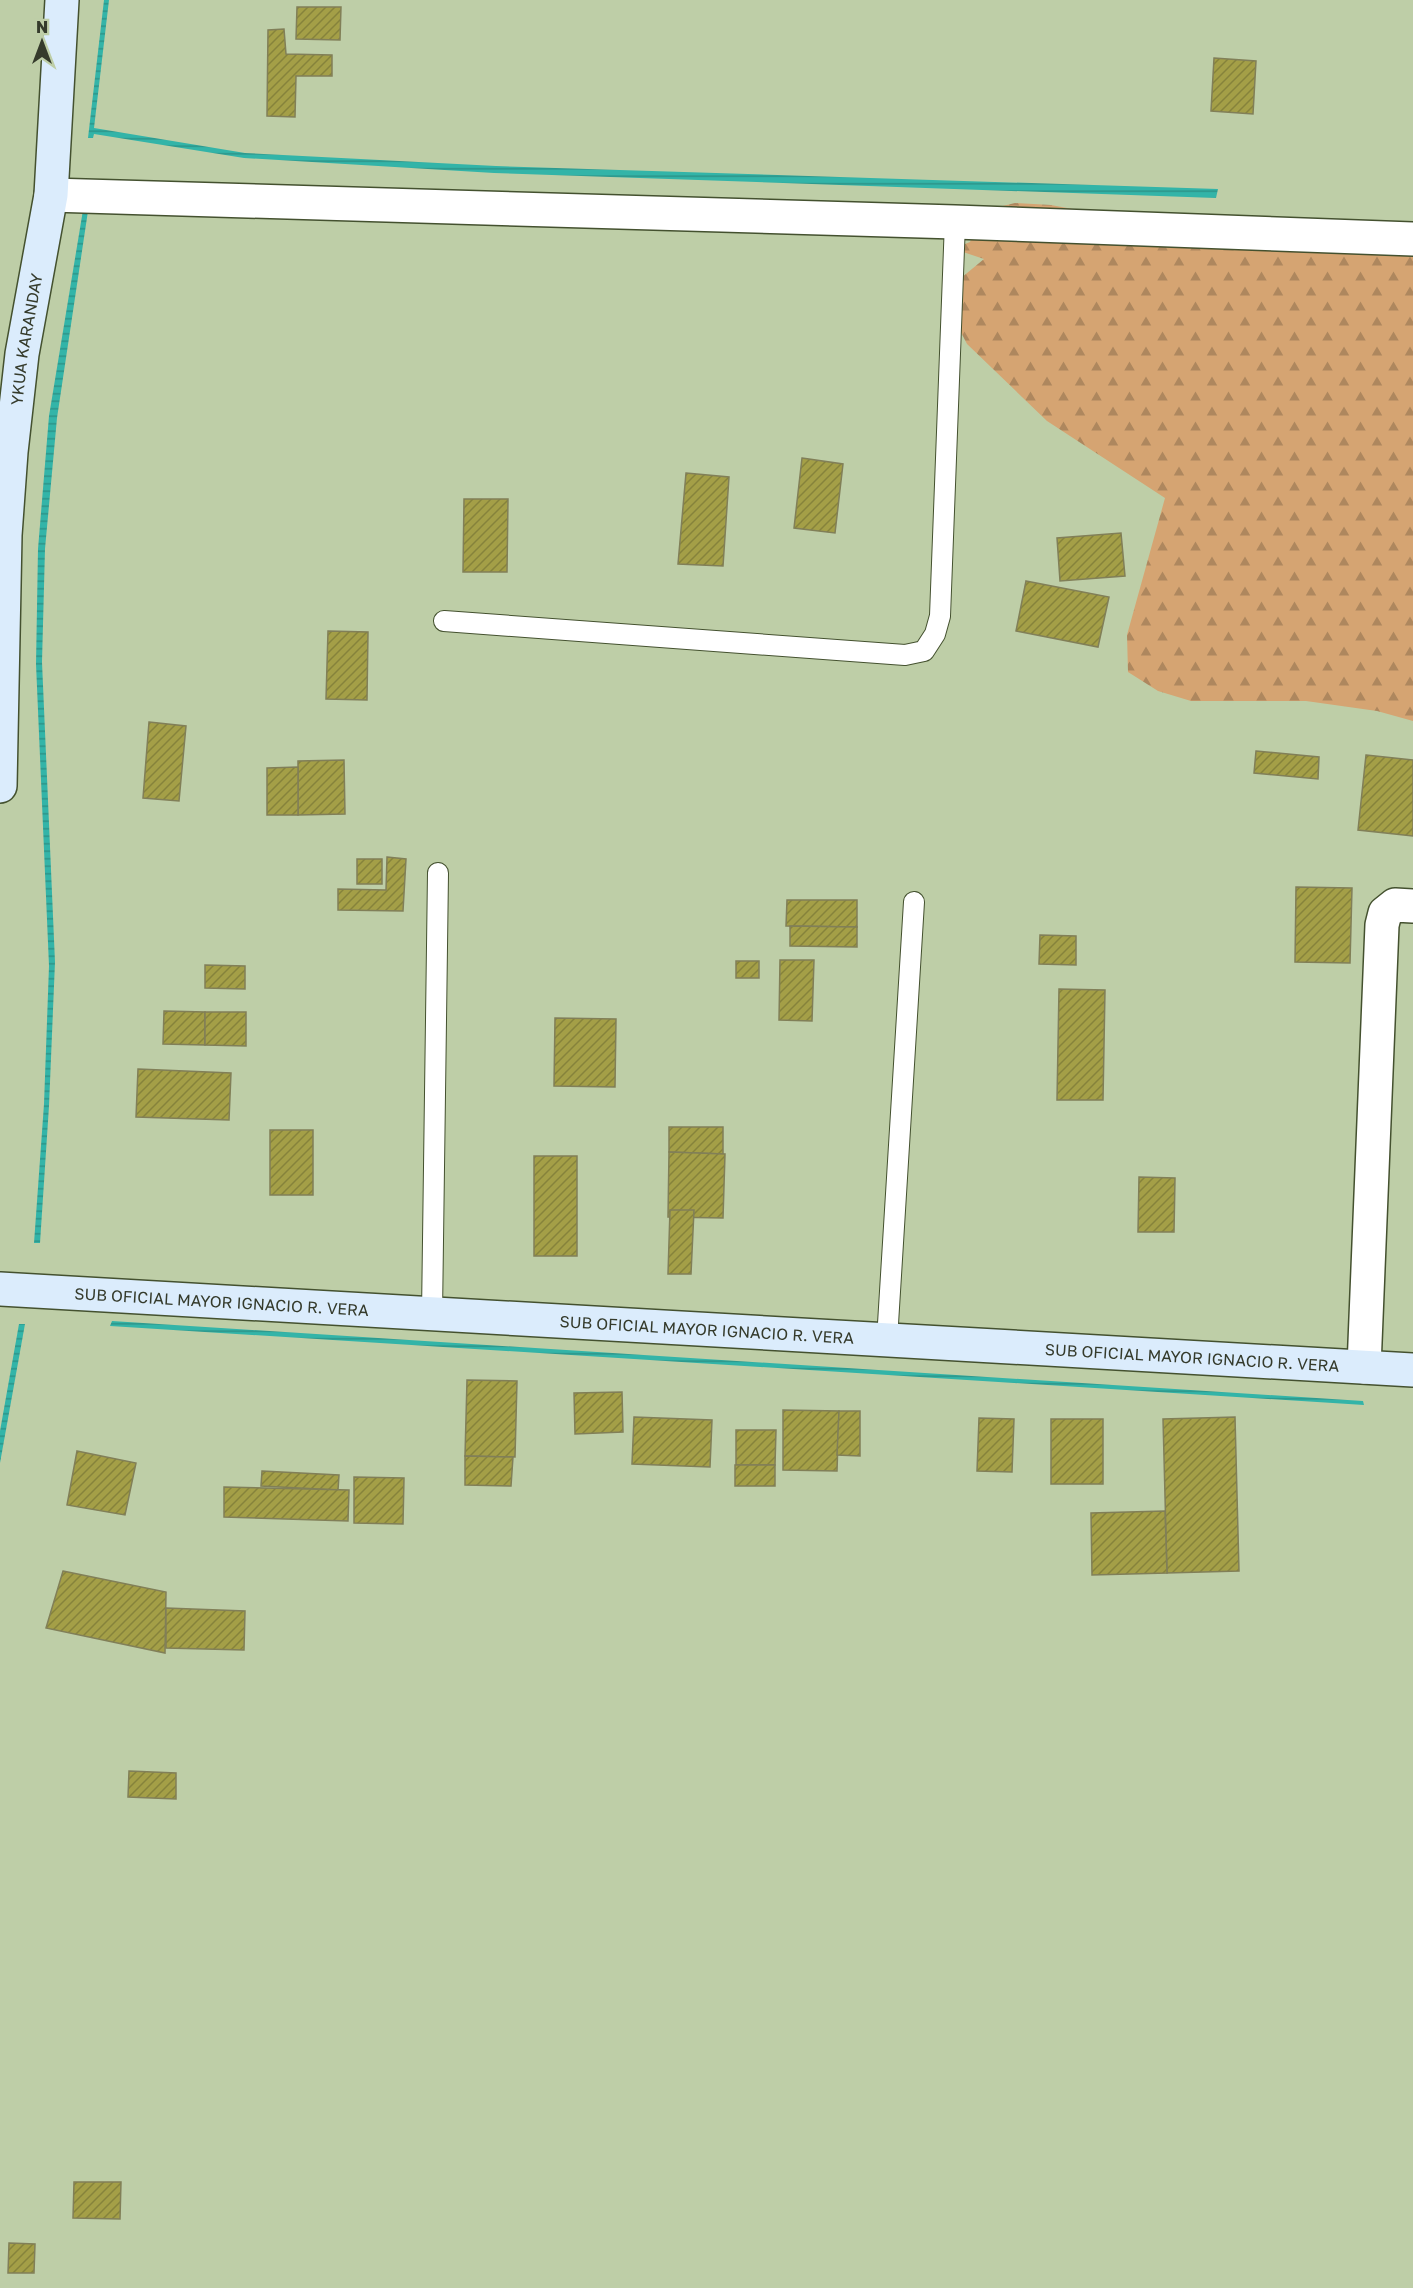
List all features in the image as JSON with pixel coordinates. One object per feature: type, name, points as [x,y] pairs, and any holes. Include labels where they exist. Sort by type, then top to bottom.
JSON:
[{"type":"street","name":"YKUA KARANDAY","points":[[0,786],[5,535],[10,452],[22,354],[51,195],[62,0]]},
{"type":"street","points":[[51,195],[1413,238]]},
{"type":"street","points":[[1364,1367],[1382,925],[1385,913],[1395,905],[1413,906]]},
{"type":"street","name":"SUB OFICIAL MAYOR IGNACIO R. VERA","points":[[0,1289],[1413,1370]]},
{"type":"lane","points":[[444,621],[905,655],[924,651],[935,634],[940,616],[955,222]]},
{"type":"lane","points":[[432,1314],[438,873]]},
{"type":"lane","points":[[887,1340],[914,902]]},
{"type":"green space","points":[[1015,203],[1051,205],[1290,249],[1413,256],[1413,721],[1377,711],[1306,701],[1191,701],[1158,691],[1128,672],[1127,635],[1165,498],[1047,421],[967,344],[952,315],[955,283],[984,259],[963,252],[965,244],[970,242],[982,211]]},
{"type":"water","points":[[104,0],[109,0],[94,128],[245,153],[496,166],[1218,189],[1216,198],[494,173],[244,158],[94,134],[93,138],[88,138]]},
{"type":"water","points":[[83,210],[88,211],[57,418],[45,549],[42,662],[55,962],[40,1243],[34,1243],[44,1104],[49,966],[36,664],[38,549],[49,416]]},
{"type":"water","points":[[112,1321],[1363,1401],[1364,1405],[110,1326]]},
{"type":"water","points":[[19,1324],[25,1324],[0,1463],[0,1431]]},
{"type":"building","points":[[297,7],[341,7],[340,40],[296,39]]},
{"type":"building","points":[[284,29],[286,54],[332,55],[332,76],[296,76],[295,117],[267,116],[268,30]]},
{"type":"building","points":[[1214,58],[1256,61],[1253,114],[1211,111]]},
{"type":"building","points":[[802,458],[843,464],[835,533],[794,528]]},
{"type":"building","points":[[686,473],[729,477],[723,566],[678,564]]},
{"type":"building","points":[[464,499],[508,499],[507,572],[463,572]]},
{"type":"building","points":[[1121,533],[1125,576],[1060,581],[1057,538]]},
{"type":"building","points":[[1026,581],[1109,597],[1098,647],[1016,631]]},
{"type":"building","points":[[328,631],[368,632],[367,700],[326,699]]},
{"type":"building","points":[[149,722],[186,726],[179,801],[143,798]]},
{"type":"building","points":[[1256,751],[1319,757],[1318,779],[1254,773]]},
{"type":"building","points":[[1366,755],[1413,760],[1413,836],[1358,830]]},
{"type":"building","points":[[344,760],[345,814],[298,815],[298,761]]},
{"type":"building","points":[[298,767],[298,815],[267,815],[267,768]]},
{"type":"building","points":[[387,857],[406,859],[403,911],[338,910],[338,889],[386,890]]},
{"type":"building","points":[[357,859],[382,859],[382,884],[357,884]]},
{"type":"building","points":[[1296,887],[1352,888],[1350,963],[1295,962]]},
{"type":"building","points":[[787,900],[857,900],[857,927],[786,926]]},
{"type":"building","points":[[790,926],[857,927],[857,947],[790,946]]},
{"type":"building","points":[[1040,935],[1076,936],[1076,965],[1039,964]]},
{"type":"building","points":[[780,960],[814,960],[812,1021],[779,1020]]},
{"type":"building","points":[[736,961],[759,961],[759,978],[736,978]]},
{"type":"building","points":[[205,965],[245,966],[245,989],[205,988]]},
{"type":"building","points":[[1059,989],[1105,990],[1103,1100],[1057,1100]]},
{"type":"building","points":[[164,1011],[205,1012],[205,1045],[163,1044]]},
{"type":"building","points":[[205,1012],[246,1012],[246,1046],[205,1045]]},
{"type":"building","points":[[555,1018],[616,1019],[615,1087],[554,1086]]},
{"type":"building","points":[[138,1069],[231,1073],[229,1120],[136,1117]]},
{"type":"building","points":[[669,1127],[723,1127],[723,1154],[669,1152]]},
{"type":"building","points":[[270,1130],[313,1130],[313,1195],[270,1195]]},
{"type":"building","points":[[669,1152],[725,1154],[723,1218],[668,1217]]},
{"type":"building","points":[[534,1156],[577,1156],[577,1256],[534,1256]]},
{"type":"building","points":[[1139,1177],[1175,1178],[1174,1232],[1138,1232]]},
{"type":"building","points":[[670,1210],[694,1210],[691,1274],[668,1274]]},
{"type":"building","points":[[467,1380],[517,1381],[515,1457],[465,1456]]},
{"type":"building","points":[[622,1392],[623,1432],[575,1434],[574,1393]]},
{"type":"building","points":[[783,1410],[839,1411],[837,1471],[783,1470]]},
{"type":"building","points":[[839,1411],[860,1411],[860,1456],[837,1455]]},
{"type":"building","points":[[634,1417],[712,1420],[710,1467],[632,1464]]},
{"type":"building","points":[[1235,1417],[1239,1571],[1167,1573],[1163,1419]]},
{"type":"building","points":[[979,1418],[1014,1419],[1012,1472],[977,1471]]},
{"type":"building","points":[[1051,1419],[1103,1419],[1103,1484],[1051,1484]]},
{"type":"building","points":[[736,1430],[776,1430],[775,1465],[736,1465]]},
{"type":"building","points":[[77,1451],[136,1463],[125,1515],[67,1505]]},
{"type":"building","points":[[465,1456],[513,1457],[511,1486],[465,1485]]},
{"type":"building","points":[[735,1465],[775,1465],[775,1486],[735,1486]]},
{"type":"building","points":[[262,1471],[339,1475],[338,1490],[261,1486]]},
{"type":"building","points":[[354,1477],[404,1478],[403,1524],[354,1523]]},
{"type":"building","points":[[224,1487],[349,1490],[348,1521],[224,1517]]},
{"type":"building","points":[[1165,1511],[1167,1573],[1092,1575],[1091,1513]]},
{"type":"building","points":[[63,1571],[166,1592],[165,1653],[46,1628]]},
{"type":"building","points":[[166,1608],[245,1611],[244,1650],[166,1648]]},
{"type":"building","points":[[129,1771],[176,1773],[176,1799],[128,1797]]},
{"type":"building","points":[[74,2182],[121,2182],[120,2219],[73,2218]]},
{"type":"building","points":[[9,2243],[35,2244],[34,2273],[8,2273]]}]
